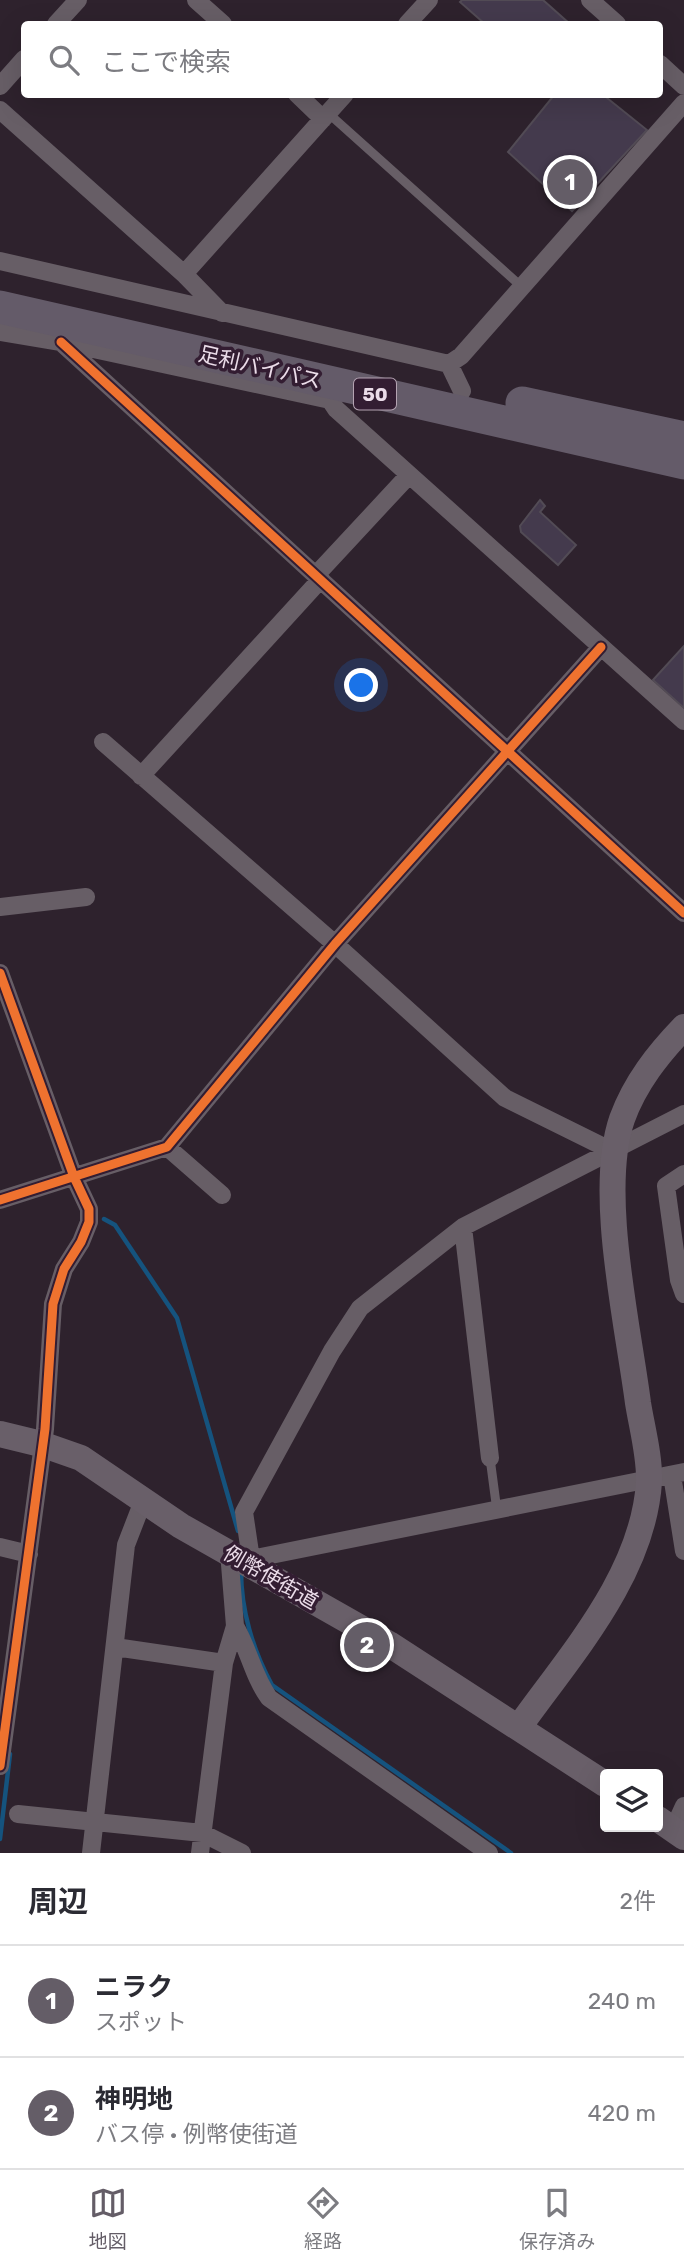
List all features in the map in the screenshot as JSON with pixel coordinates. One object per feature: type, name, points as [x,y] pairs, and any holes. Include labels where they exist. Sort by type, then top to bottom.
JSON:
[{"type":"highway","name":"足利バイパス","points":[[0,284],[68,322],[456,377],[684,438]]},
{"type":"highway","name":"足利バイパス","points":[[0,307],[68,322],[334,393],[684,463]]},
{"type":"street","points":[[58,21],[78,0]]},
{"type":"street","points":[[197,0],[220,21]]},
{"type":"street","points":[[410,21],[429,0]]},
{"type":"street","points":[[590,0],[614,21]]},
{"type":"street","points":[[0,86],[21,62]]},
{"type":"street","points":[[663,67],[684,86]]},
{"type":"street","points":[[302,98],[326,116]]},
{"type":"street","points":[[184,274],[342,98]]},
{"type":"street","points":[[0,261],[222,314],[456,377],[461,356],[684,103]]},
{"type":"street","points":[[0,110],[184,274],[222,314]]},
{"type":"street","points":[[0,332],[68,322],[319,577],[684,913]]},
{"type":"street","points":[[334,393],[409,475],[684,721]]},
{"type":"street","points":[[141,776],[409,475]]},
{"type":"street","points":[[0,1200],[167,1146],[335,944],[601,647]]},
{"type":"street","points":[[103,742],[335,944],[505,1098],[602,1146],[616,1149]]},
{"type":"street","points":[[0,907],[86,897]]},
{"type":"street","points":[[0,973],[74,1177],[89,1209],[89,1222],[56,1289],[29,1554],[6,1666],[0,1766]]},
{"type":"street","points":[[684,1027],[665,1046],[634,1092],[621,1121],[611,1182],[616,1239],[684,1551]]},
{"type":"street","points":[[200,1853],[224,1662],[235,1626],[238,1556],[244,1512],[332,1351],[360,1308],[463,1227],[684,1114]]},
{"type":"street","points":[[167,1146],[222,1195]]},
{"type":"street","points":[[684,1174],[666,1186],[679,1280],[684,1294]]},
{"type":"street","points":[[463,1227],[490,1458]]},
{"type":"street","name":"例幣使街道","points":[[0,1434],[82,1458],[143,1501],[389,1644],[600,1781]]},
{"type":"street","points":[[238,1556],[497,1511],[668,1476]]},
{"type":"street","points":[[519,1727],[592,1623],[622,1573],[668,1476]]},
{"type":"street","points":[[91,1853],[126,1545],[143,1501]]},
{"type":"street","points":[[0,1547],[29,1554]]},
{"type":"street","points":[[235,1626],[248,1648],[257,1682],[269,1698],[489,1853]]},
{"type":"street","points":[[115,1647],[224,1662]]},
{"type":"street","points":[[18,1814],[202,1833],[242,1853]]},
{"type":"lane","points":[[326,116],[522,287]]},
{"type":"lane","points":[[490,1458],[497,1511]]},
{"type":"building","points":[[543,0],[567,21],[482,21],[460,2]]},
{"type":"building","points":[[552,98],[607,98],[647,130],[572,211],[508,152]]},
{"type":"building","points":[[540,500],[545,506],[540,512],[576,545],[558,565],[521,532],[520,526]]},
{"type":"building","points":[[684,646],[684,708],[653,680]]},
{"type":"waterway","points":[[104,1219],[115,1225],[177,1318],[238,1531]]},
{"type":"waterway","points":[[241,1571],[249,1630],[272,1685],[511,1853]]},
{"type":"waterway","points":[[0,1839],[10,1754]]},
{"type":"cycle path","points":[[61,342],[684,913]]},
{"type":"cycle path","points":[[0,1200],[167,1147],[335,944],[601,647]]},
{"type":"cycle path","points":[[0,973],[74,1177],[89,1209],[89,1222],[81,1242],[64,1269],[53,1304],[45,1429],[0,1766]]},
{"type":"place","name":"ニラク","points":[[570,182]]},
{"type":"place","name":"神明地","points":[[367,1645]]}]
